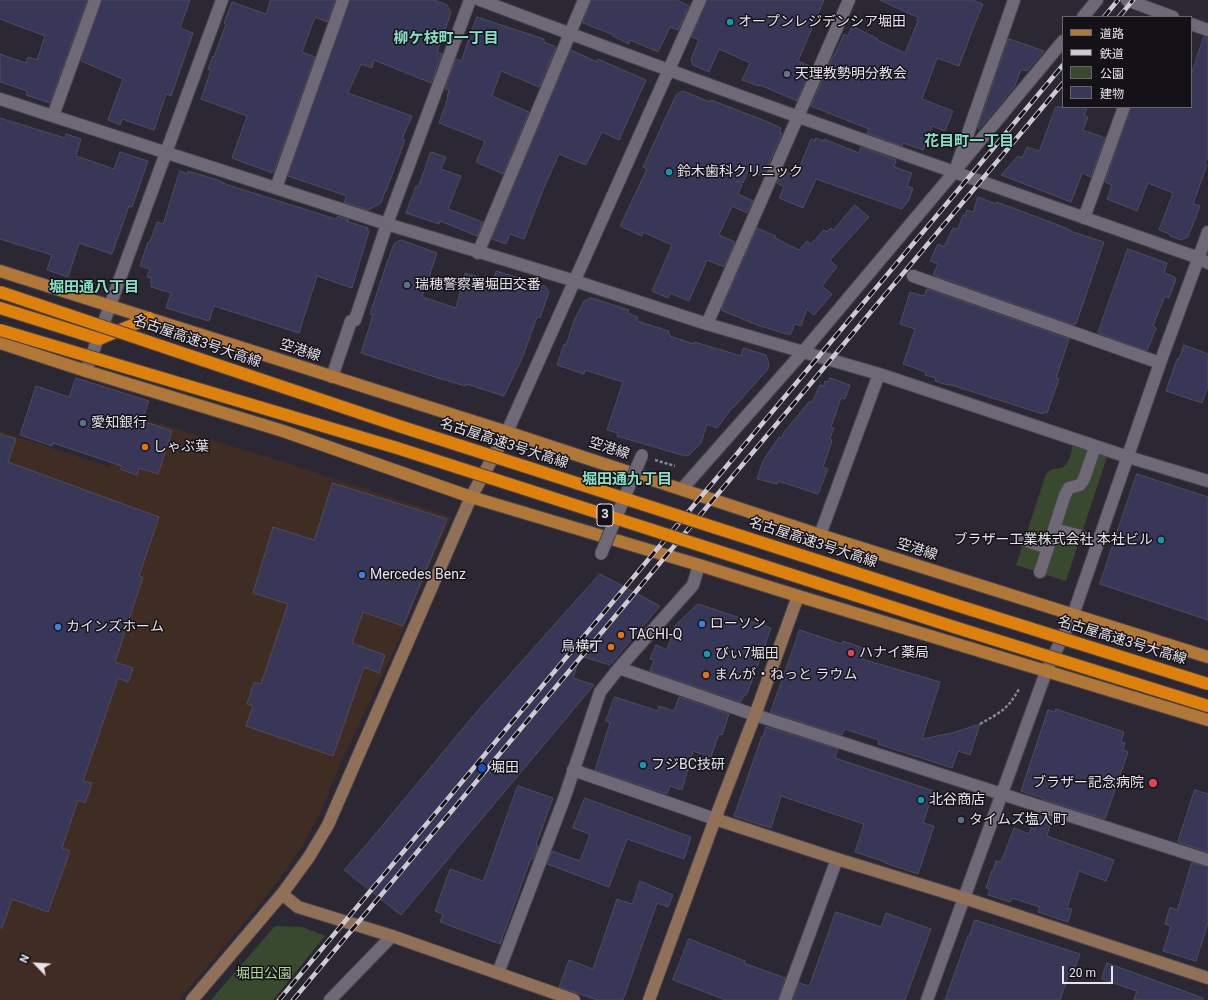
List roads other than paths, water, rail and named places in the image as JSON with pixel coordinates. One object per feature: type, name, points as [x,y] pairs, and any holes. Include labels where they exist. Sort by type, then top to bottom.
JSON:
[{"type":"highway","name":"名古屋高速3号大高線","points":[[0,292],[402,427],[959,606],[1208,684]]},
{"type":"highway","points":[[0,308],[99,339],[149,318]]},
{"type":"highway","name":"3","points":[[0,330],[397,448],[939,622],[1208,706]]},
{"type":"main road","name":"空港線","points":[[0,271],[507,432],[820,535],[1208,657]]},
{"type":"main road","points":[[0,343],[86,371],[283,431],[470,497],[1208,720]]},
{"type":"street","points":[[53,116],[95,0]]},
{"type":"street","points":[[86,371],[222,0]]},
{"type":"street","points":[[276,188],[344,0]]},
{"type":"street","points":[[332,377],[351,321],[355,320],[387,224],[470,0]]},
{"type":"street","points":[[480,0],[669,70],[1203,260]]},
{"type":"street","points":[[478,252],[584,0]]},
{"type":"street","points":[[192,1000],[282,894],[309,857],[328,825],[470,497],[507,432],[700,0]]},
{"type":"street","points":[[707,324],[849,0]]},
{"type":"street","points":[[955,171],[1014,0]]},
{"type":"street","points":[[1084,16],[1097,0]]},
{"type":"street","points":[[1127,0],[1157,14],[1167,16]]},
{"type":"street","points":[[1192,24],[1208,30]]},
{"type":"street","points":[[682,489],[802,352],[1062,42]]},
{"type":"street","points":[[0,99],[387,224],[707,324],[879,374],[1128,457],[1208,481]]},
{"type":"street","points":[[1084,218],[1124,108]]},
{"type":"street","points":[[928,1000],[1046,672],[1073,615],[1160,363],[1203,260],[1208,232]]},
{"type":"street","points":[[913,276],[1160,363]]},
{"type":"street","points":[[820,535],[879,374]]},
{"type":"street","points":[[1040,572],[1065,495],[1069,488],[1080,485],[1084,479],[1094,450]]},
{"type":"street","points":[[601,554],[642,456]]},
{"type":"street","points":[[1054,529],[1080,536]]},
{"type":"street","points":[[1024,540],[1048,548]]},
{"type":"street","points":[[498,973],[574,770],[600,692],[619,668],[693,585],[699,565]]},
{"type":"street","points":[[649,1000],[798,596]]},
{"type":"street","points":[[619,668],[755,715],[1208,860]]},
{"type":"street","points":[[574,770],[837,860],[964,898],[1208,978]]},
{"type":"street","points":[[785,1000],[837,860]]},
{"type":"street","points":[[282,894],[298,907],[392,936],[574,1000]]},
{"type":"street","points":[[330,1000],[392,936]]},
{"type":"railway","points":[[1105,16],[1118,0]]},
{"type":"railway","points":[[1120,16],[1133,0]]},
{"type":"railway","points":[[279,1000],[1062,66]]},
{"type":"railway","points":[[293,1000],[1062,84]]},
{"type":"place","name":"オープンレジデンシア堀田","points":[[730,22]]},
{"type":"place","name":"天理教勢明分教会","points":[[787,74]]},
{"type":"place","name":"鈴木歯科クリニック","points":[[669,172]]},
{"type":"place","name":"瑞穂警察署堀田交番","points":[[407,285]]},
{"type":"place","name":"愛知銀行","points":[[83,423]]},
{"type":"place","name":"しゃぶ葉","points":[[145,447]]},
{"type":"place","name":"ブラザー工業株式会社 本社ビル","points":[[1161,540]]},
{"type":"place","name":"Mercedes Benz","points":[[362,575]]},
{"type":"place","name":"ローソン","points":[[702,624]]},
{"type":"place","name":"カインズホーム","points":[[58,627]]},
{"type":"place","name":"TACHI-Q","points":[[621,635]]},
{"type":"place","name":"鳥横丁","points":[[611,647]]},
{"type":"place","name":"ハナイ薬局","points":[[851,653]]},
{"type":"place","name":"びぃ7堀田","points":[[707,654]]},
{"type":"place","name":"まんが・ねっと ラウム","points":[[706,675]]},
{"type":"place","name":"フジBC技研","points":[[643,765]]},
{"type":"place","name":"堀田","points":[[482,768]]},
{"type":"place","name":"ブラザー記念病院","points":[[1153,783]]},
{"type":"place","name":"北谷商店","points":[[921,800]]},
{"type":"place","name":"タイムズ塩入町","points":[[961,820]]},
{"type":"district","name":"柳ケ枝町一丁目","points":[[446,39]]},
{"type":"district","name":"花目町一丁目","points":[[969,142]]},
{"type":"district","name":"堀田通八丁目","points":[[94,288]]},
{"type":"district","name":"堀田通九丁目","points":[[627,480]]},
{"type":"park label","name":"堀田公園","points":[[264,974]]}]
